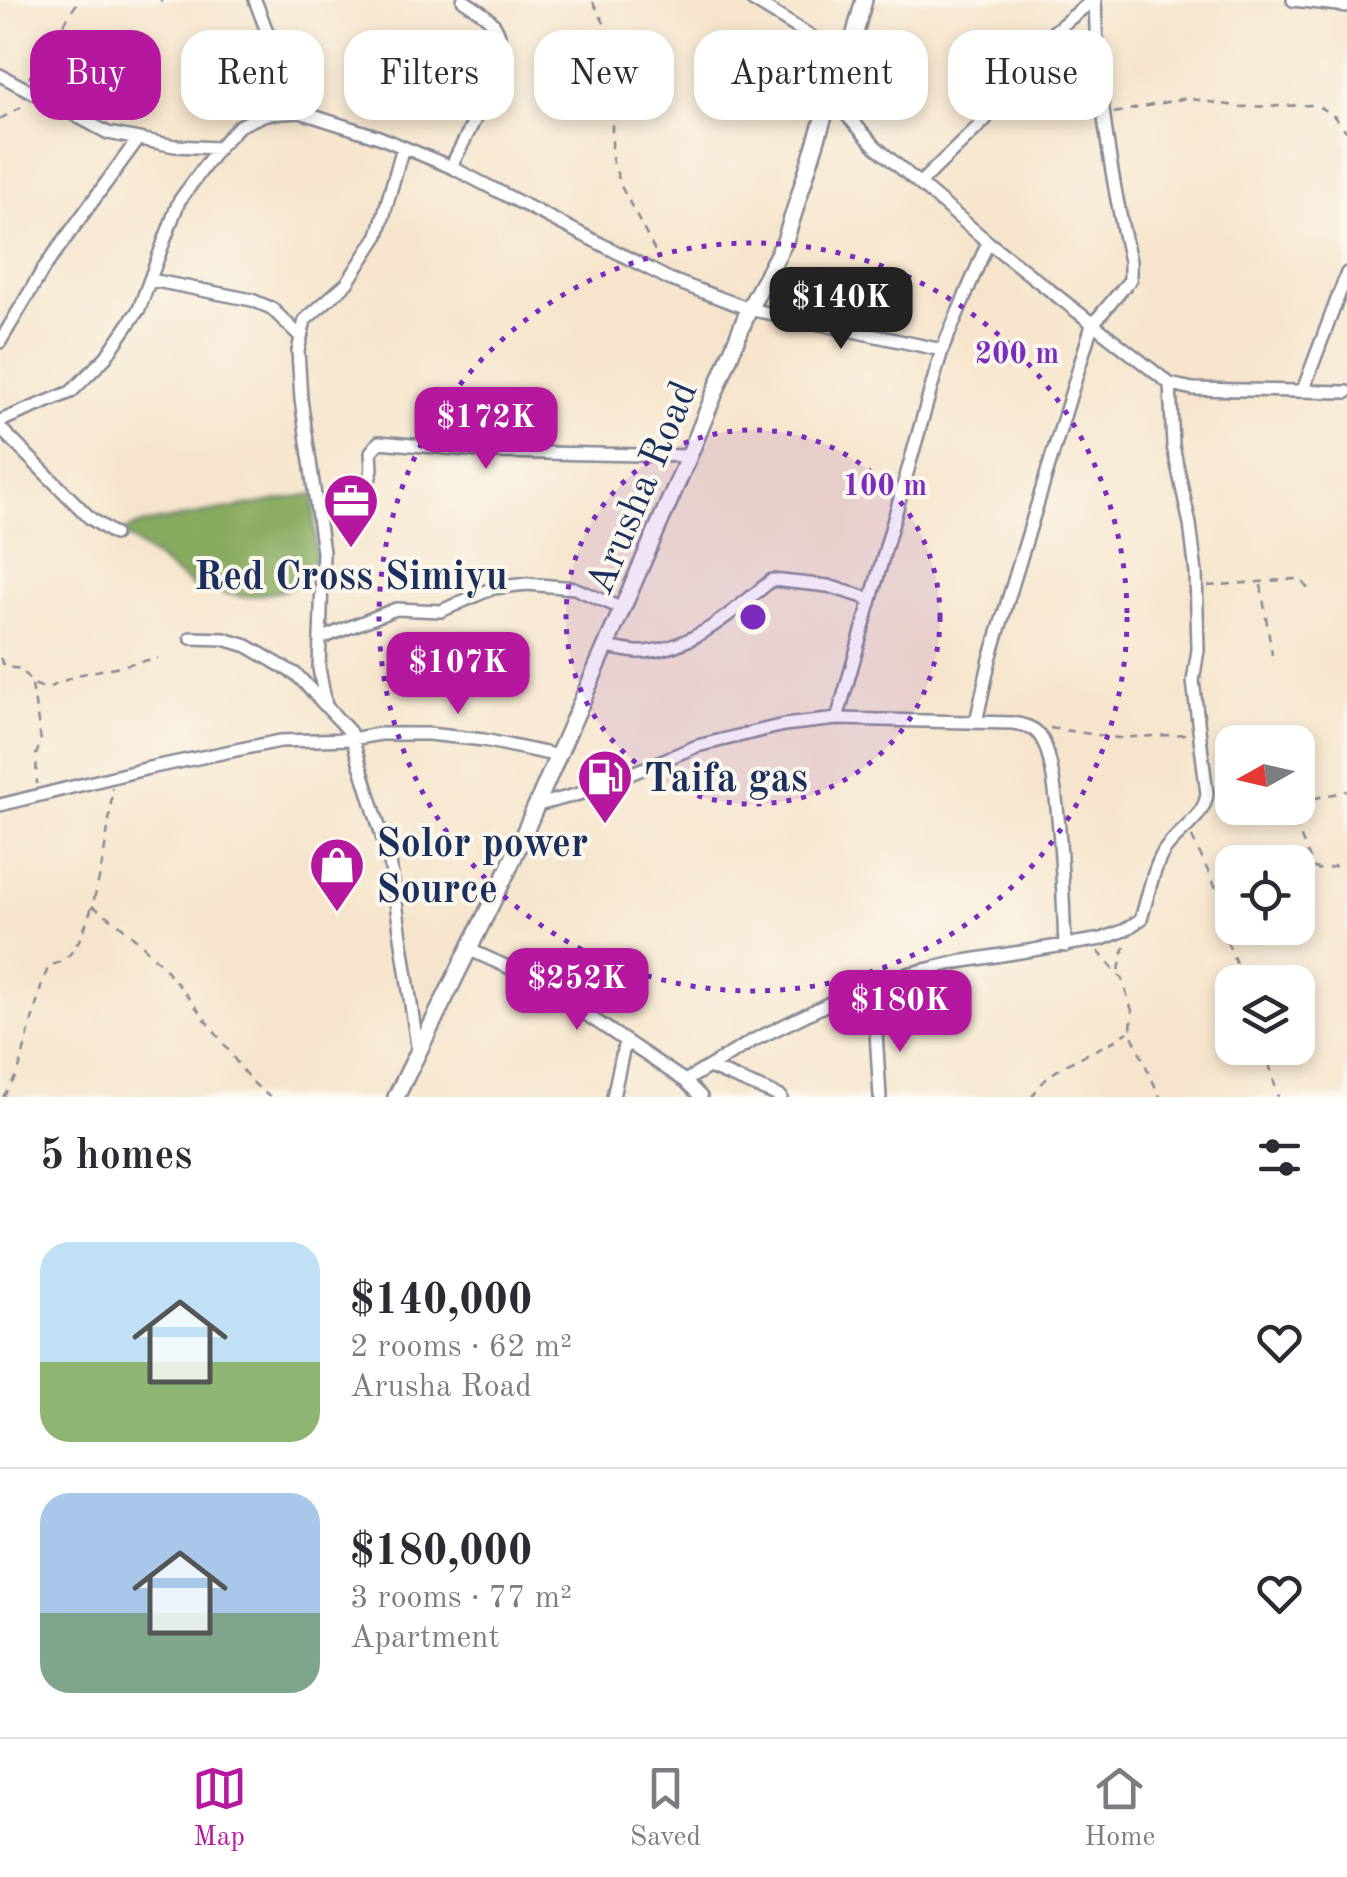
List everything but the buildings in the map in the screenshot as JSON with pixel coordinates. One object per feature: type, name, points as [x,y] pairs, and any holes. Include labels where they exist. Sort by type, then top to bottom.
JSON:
[{"type":"main road","name":"Arusha Road","points":[[856,30],[864,0]]},
{"type":"main road","name":"Arusha Road","points":[[396,1097],[538,805],[750,309],[786,242],[823,120]]},
{"type":"street","points":[[255,0],[266,30]]},
{"type":"street","points":[[451,167],[489,84],[500,36],[492,20],[463,0]]},
{"type":"street","points":[[752,0],[801,30]]},
{"type":"street","points":[[1094,0],[1096,30]]},
{"type":"street","points":[[920,183],[984,121],[1024,74],[1040,43],[1094,0]]},
{"type":"street","points":[[1293,0],[1347,6]]},
{"type":"street","points":[[0,75],[30,92]]},
{"type":"street","points":[[324,118],[451,167],[669,278],[750,309],[942,350]]},
{"type":"street","points":[[83,120],[108,133],[175,146],[218,148]]},
{"type":"street","points":[[114,534],[90,518],[0,424],[71,392],[106,357],[138,309],[179,201],[218,148],[239,126],[252,120]]},
{"type":"street","points":[[851,120],[876,147],[988,242],[1170,384],[1193,389],[1347,392]]},
{"type":"street","points":[[976,722],[990,658],[1092,325],[1130,280],[1104,120]]},
{"type":"street","points":[[0,342],[44,268],[138,139]]},
{"type":"street","points":[[326,706],[319,668],[322,552],[298,352],[305,320],[314,308],[347,283],[378,234],[403,147]]},
{"type":"street","points":[[837,719],[942,350],[988,242]]},
{"type":"street","points":[[1303,390],[1347,274]]},
{"type":"street","points":[[151,280],[252,300],[271,308],[301,337]]},
{"type":"street","points":[[685,1081],[754,1040],[873,982],[958,962],[1084,943],[1126,930],[1141,919],[1167,846],[1206,802],[1202,736],[1193,681],[1198,650],[1196,586],[1190,524],[1173,446],[1170,384]]},
{"type":"street","points":[[318,516],[364,499],[372,469],[371,452],[379,442],[491,452],[689,456]]},
{"type":"street","points":[[606,648],[644,652],[684,642],[724,622],[772,580],[828,586],[870,598]]},
{"type":"street","points":[[322,638],[396,609],[441,611],[493,588],[528,584],[574,588],[623,608]]},
{"type":"street","points":[[192,638],[247,646],[297,675],[352,739],[390,862],[418,1052]]},
{"type":"street","points":[[538,805],[590,791],[698,746],[784,725],[837,719],[1027,726],[1042,738],[1052,773],[1065,946]]},
{"type":"street","points":[[0,805],[251,746],[318,738],[428,734],[484,740],[560,756]]},
{"type":"street","points":[[470,950],[532,978],[685,1081],[701,1097]]},
{"type":"street","points":[[880,1097],[876,1032],[878,1020],[890,1005]]},
{"type":"street","points":[[613,1097],[624,1041]]},
{"type":"street","points":[[709,1067],[781,1097]]},
{"type":"path","points":[[23,88],[79,0]]},
{"type":"path","points":[[593,2],[617,56],[612,160],[622,188],[669,278]]},
{"type":"path","points":[[1113,112],[1186,98],[1241,106],[1315,106],[1332,114],[1347,132]]},
{"type":"path","points":[[0,119],[10,110],[30,102]]},
{"type":"path","points":[[1196,586],[1295,580],[1302,581],[1309,590]]},
{"type":"path","points":[[1261,584],[1272,655]]},
{"type":"path","points":[[0,658],[8,668],[22,669],[38,688],[54,687],[77,675],[158,658]]},
{"type":"path","points":[[30,799],[39,780],[36,760],[41,740],[32,684]]},
{"type":"path","points":[[1027,726],[1118,738],[1202,736]]},
{"type":"path","points":[[3,1097],[18,1073],[49,966],[71,952],[90,905],[105,859],[113,777]]},
{"type":"path","points":[[1315,798],[1347,791]]},
{"type":"path","points":[[1295,825],[1314,868],[1321,870],[1347,863]]},
{"type":"path","points":[[1186,828],[1224,906],[1226,939],[1237,965]]},
{"type":"path","points":[[90,905],[112,918],[152,954],[220,1038],[247,1079],[270,1097]]},
{"type":"path","points":[[1118,972],[1126,930]]},
{"type":"path","points":[[1084,943],[1118,972],[1130,1003],[1131,1030],[1160,1097]]},
{"type":"path","points":[[1032,1097],[1086,1052],[1109,1046],[1131,1030]]},
{"type":"path","points":[[1269,1065],[1278,1097]]},
{"type":"green space","points":[[314,494],[316,575],[283,591],[244,597],[196,589],[121,532],[142,524]]},
{"type":"place","name":"Red Cross Simiyu","points":[[351,550]]},
{"type":"place","name":"Taifa gas","points":[[605,826]]},
{"type":"place","name":"Solor power Source","points":[[337,914]]}]
